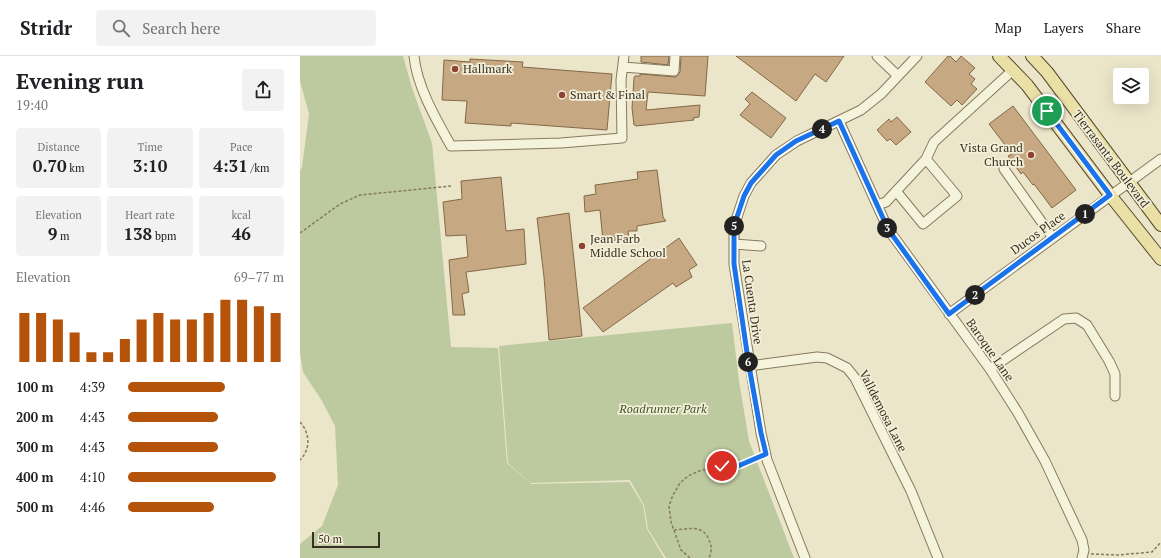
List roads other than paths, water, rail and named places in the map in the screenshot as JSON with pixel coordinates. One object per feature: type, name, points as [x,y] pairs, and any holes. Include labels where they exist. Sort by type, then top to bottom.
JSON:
[{"type":"main road","name":"Tierrasanta Boulevard","points":[[999,56],[1027,85],[1110,195],[1161,259]]},
{"type":"main road","name":"Tierrasanta Boulevard","points":[[1032,56],[1046,72],[1161,225]]},
{"type":"street","points":[[414,56],[415,65],[428,105],[451,146],[561,144],[622,138],[621,80],[624,56]]},
{"type":"street","points":[[623,67],[674,71],[675,56]]},
{"type":"street","name":"La Cuenta Drive","points":[[805,558],[766,454],[761,433],[749,366],[734,264],[734,226],[744,196],[751,183],[776,155],[796,141],[861,110],[881,94],[917,56]]},
{"type":"street","points":[[880,57],[898,76]]},
{"type":"street","points":[[877,205],[886,202],[926,159],[934,142],[1013,70]]},
{"type":"street","name":"Baroque Lane","points":[[839,121],[888,229],[990,369],[1018,413],[1045,461],[1082,540],[1084,550],[1083,556]]},
{"type":"street","points":[[896,191],[922,224],[957,196],[926,159]]},
{"type":"street","name":"Ducos Place","points":[[949,314],[1161,159]]},
{"type":"street","points":[[1004,169],[1053,238]]},
{"type":"street","points":[[734,244],[761,246]]},
{"type":"street","points":[[990,369],[1064,319],[1076,318],[1087,325],[1109,361],[1115,374],[1115,396]]},
{"type":"street","name":"Valldemosa Lane","points":[[749,366],[817,357],[827,358],[847,368],[854,378],[911,491],[938,558]]},
{"type":"place","name":"Hallmark","points":[[455,69]]},
{"type":"place","name":"Smart & Final","points":[[562,95]]},
{"type":"place","name":"Vista Grand Church","points":[[1031,155]]},
{"type":"place","name":"Jean Farb Middle School","points":[[582,246]]},
{"type":"park label","name":"Roadrunner Park","points":[[663,409]]}]
